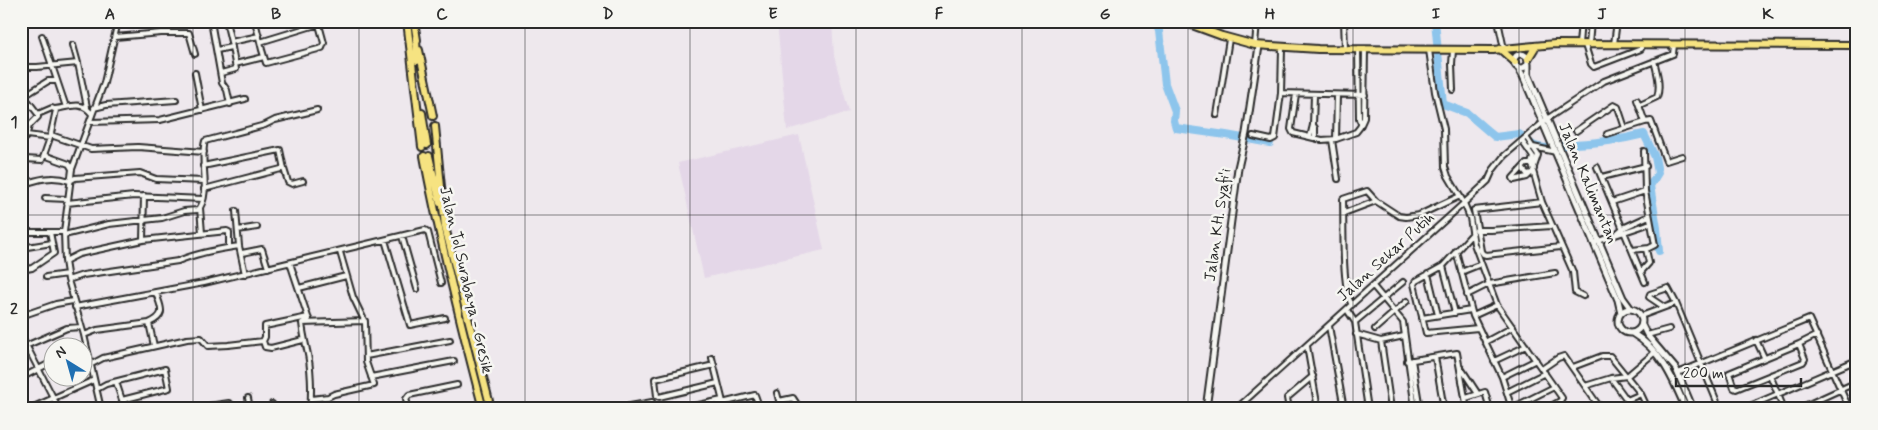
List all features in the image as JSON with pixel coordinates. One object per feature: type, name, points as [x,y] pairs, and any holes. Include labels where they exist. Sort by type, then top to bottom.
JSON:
[{"type":"highway","points":[[407,21],[425,146],[416,57],[416,37]]},
{"type":"highway","points":[[414,21],[433,116]]},
{"type":"highway","points":[[1181,21],[1229,39],[1257,46],[1282,48],[1453,50],[1502,49],[1555,44],[1857,45]]},
{"type":"highway","points":[[1527,59],[1536,46]]},
{"type":"highway","points":[[1502,49],[1516,62]]},
{"type":"highway","name":"Jalan Tol Surabaya - Gresik","points":[[435,126],[445,227]]},
{"type":"highway","name":"Jalan Tol Surabaya - Gresik","points":[[483,409],[438,228],[426,156],[491,409]]},
{"type":"main road","name":"Jalan KH. Syafi'i","points":[[1206,409],[1238,168],[1246,133],[1257,46]]},
{"type":"main road","name":"Jalan Kalimantan","points":[[1522,47],[1527,59],[1528,74],[1545,120]]},
{"type":"main road","name":"Jalan Kalimantan","points":[[1515,48],[1516,62],[1555,143],[1596,242],[1621,313]]},
{"type":"main road","points":[[1520,54],[1527,59],[1525,67],[1516,62],[1520,54]]},
{"type":"main road","name":"Jalan Kalimantan","points":[[1596,242],[1625,302],[1631,309]]},
{"type":"main road","points":[[1686,409],[1684,397],[1678,373],[1647,335],[1639,313],[1631,309],[1621,313],[1618,320],[1619,327],[1624,332],[1632,333],[1642,339],[1670,372],[1684,397],[1692,409]]},
{"type":"main road","points":[[1632,333],[1640,329],[1642,325]]},
{"type":"street","points":[[85,338],[73,301],[64,261],[67,201],[72,169],[104,83],[118,21]]},
{"type":"street","points":[[211,21],[222,83],[228,91],[230,104]]},
{"type":"street","points":[[221,73],[235,71],[236,69],[226,21]]},
{"type":"street","points":[[255,21],[259,36],[260,42],[265,63],[322,48],[324,43],[318,23],[260,42]]},
{"type":"street","points":[[1256,21],[1257,46]]},
{"type":"street","points":[[1344,21],[1345,49]]},
{"type":"street","points":[[1498,21],[1502,49]]},
{"type":"street","points":[[1614,45],[1617,23],[1581,21],[1584,45],[1591,64],[1594,66],[1641,49],[1640,45]]},
{"type":"street","points":[[1584,45],[1591,22]]},
{"type":"street","points":[[115,37],[161,33],[189,33],[195,54]]},
{"type":"street","points":[[42,36],[66,107]]},
{"type":"street","points":[[217,50],[259,36]]},
{"type":"street","points":[[1217,115],[1229,39]]},
{"type":"street","points":[[73,45],[87,108],[92,114]]},
{"type":"street","name":"Jalan Sekar Putih","points":[[1236,409],[1488,181],[1493,170],[1504,156],[1545,120],[1604,81],[1673,54],[1674,45]]},
{"type":"street","points":[[1253,136],[1271,140],[1275,138],[1281,93],[1282,48]]},
{"type":"street","points":[[1296,94],[1292,131],[1312,137],[1334,140],[1356,132],[1364,118],[1365,71],[1362,49]]},
{"type":"street","points":[[1361,123],[1359,119],[1358,71],[1362,49]]},
{"type":"street","points":[[1431,50],[1435,92],[1444,129],[1445,167],[1448,176],[1464,203],[1483,254],[1561,248]]},
{"type":"street","points":[[1453,50],[1453,90]]},
{"type":"street","points":[[235,64],[264,57]]},
{"type":"street","points":[[1640,105],[1657,97],[1659,93],[1654,61]]},
{"type":"street","points":[[21,67],[78,63]]},
{"type":"street","points":[[1358,71],[1365,71]]},
{"type":"street","points":[[195,74],[202,110]]},
{"type":"street","points":[[21,142],[27,135],[29,126],[37,120],[38,114],[23,94],[48,81],[56,81]]},
{"type":"street","points":[[1358,86],[1365,86]]},
{"type":"street","points":[[1281,93],[1365,95]]},
{"type":"street","points":[[1337,94],[1334,140],[1338,179]]},
{"type":"street","points":[[1312,137],[1314,95]]},
{"type":"street","points":[[90,122],[160,120],[245,99]]},
{"type":"street","points":[[94,108],[106,105],[176,100]]},
{"type":"street","points":[[1637,100],[1645,122]]},
{"type":"street","points":[[38,114],[52,108],[75,105],[87,108]]},
{"type":"street","points":[[1576,132],[1614,105],[1618,107],[1625,128]]},
{"type":"street","points":[[21,166],[24,165],[26,158],[42,160],[50,136],[55,109]]},
{"type":"street","points":[[202,233],[200,208],[204,189],[205,141],[265,125],[275,120],[317,110]]},
{"type":"street","points":[[1607,134],[1651,121],[1666,161],[1682,156]]},
{"type":"street","points":[[27,135],[50,136],[96,149],[138,147],[204,152]]},
{"type":"street","points":[[1524,139],[1534,158],[1532,169],[1527,177],[1514,180],[1513,178],[1526,164],[1532,169],[1542,202],[1575,279],[1575,292],[1583,296]]},
{"type":"street","points":[[1530,148],[1558,151]]},
{"type":"street","points":[[204,166],[280,150],[288,182],[292,184],[303,181]]},
{"type":"street","points":[[1632,250],[1646,249],[1653,247],[1655,244],[1646,191],[1644,151]]},
{"type":"street","points":[[44,155],[69,164],[72,169]]},
{"type":"street","points":[[1598,166],[1646,282]]},
{"type":"street","points":[[1602,177],[1646,166]]},
{"type":"street","points":[[204,189],[284,169]]},
{"type":"street","points":[[1523,169],[1525,173],[1532,169]]},
{"type":"street","points":[[70,181],[75,178],[140,173],[156,179],[204,181]]},
{"type":"street","points":[[21,184],[60,177],[70,181]]},
{"type":"street","points":[[1352,305],[1348,296],[1343,246],[1344,198],[1367,191],[1376,201],[1400,216],[1411,217],[1444,205],[1460,196]]},
{"type":"street","points":[[1612,202],[1646,191]]},
{"type":"street","points":[[45,198],[67,201],[144,196],[203,199]]},
{"type":"street","points":[[143,240],[144,196]]},
{"type":"street","points":[[1344,213],[1376,201]]},
{"type":"street","points":[[1542,202],[1476,209],[1473,211],[1474,244],[1497,305],[1562,400],[1546,409]]},
{"type":"street","points":[[21,232],[64,233],[109,224],[166,217],[200,208]]},
{"type":"street","points":[[236,211],[239,246],[245,274]]},
{"type":"street","points":[[1616,234],[1623,228],[1649,216]]},
{"type":"street","points":[[1596,242],[1616,234],[1625,233],[1650,222]]},
{"type":"street","points":[[1478,328],[1428,334],[1422,318],[1414,282],[1443,266],[1474,231],[1552,226]]},
{"type":"street","points":[[238,230],[257,227]]},
{"type":"street","points":[[64,261],[79,254],[143,240],[202,233],[228,231],[229,247]]},
{"type":"street","points":[[75,307],[156,293],[245,274],[426,231],[441,282]]},
{"type":"street","points":[[21,270],[32,268],[53,253],[50,232]]},
{"type":"street","points":[[402,236],[417,290]]},
{"type":"street","points":[[385,240],[410,325],[445,318]]},
{"type":"street","points":[[21,248],[52,243]]},
{"type":"street","points":[[68,280],[83,275],[178,262],[186,257],[239,246]]},
{"type":"street","points":[[242,253],[262,249],[268,268]]},
{"type":"street","points":[[1641,272],[1649,263],[1646,249]]},
{"type":"street","points":[[1456,251],[1473,316],[1502,377],[1512,408],[1554,387]]},
{"type":"street","points":[[311,399],[328,398],[334,394],[374,385],[366,356],[365,321],[355,302],[340,252]]},
{"type":"street","points":[[290,263],[309,319],[302,323]]},
{"type":"street","points":[[1461,272],[1481,264]]},
{"type":"street","points":[[1443,266],[1455,313]]},
{"type":"street","points":[[1467,295],[1489,284],[1555,273]]},
{"type":"street","points":[[46,277],[66,274]]},
{"type":"street","points":[[1428,274],[1438,315]]},
{"type":"street","points":[[299,288],[346,276]]},
{"type":"street","points":[[1354,322],[1403,282]]},
{"type":"street","points":[[1373,286],[1403,322],[1404,336],[1420,409]]},
{"type":"street","points":[[1664,307],[1650,294],[1668,288],[1720,409]]},
{"type":"street","points":[[84,335],[97,330],[149,323],[156,320],[162,314],[156,293]]},
{"type":"street","points":[[21,316],[56,304],[73,301]]},
{"type":"street","points":[[1375,329],[1407,301]]},
{"type":"street","points":[[1641,316],[1676,303]]},
{"type":"street","points":[[1473,316],[1497,305]]},
{"type":"street","points":[[1347,310],[1356,328],[1368,409]]},
{"type":"street","points":[[1422,318],[1471,310]]},
{"type":"street","points":[[303,340],[271,348],[265,347],[263,341],[266,337],[265,326],[308,317]]},
{"type":"street","points":[[1678,373],[1806,319],[1811,322],[1841,389],[1847,408],[1857,404]]},
{"type":"street","points":[[302,323],[365,321]]},
{"type":"street","points":[[149,323],[154,346]]},
{"type":"street","points":[[302,323],[303,340],[307,350],[311,399],[310,409]]},
{"type":"street","points":[[1329,326],[1344,409]]},
{"type":"street","points":[[21,348],[67,328],[81,327]]},
{"type":"street","points":[[1485,342],[1513,327]]},
{"type":"street","points":[[1647,335],[1669,328]]},
{"type":"street","points":[[1356,334],[1381,341],[1404,336]]},
{"type":"street","points":[[21,335],[59,409]]},
{"type":"street","points":[[1799,344],[1805,361],[1736,389],[1734,388],[1728,376],[1729,373],[1817,336]]},
{"type":"street","points":[[92,363],[103,358],[197,338],[202,338],[208,346],[263,341]]},
{"type":"street","points":[[366,356],[450,340]]},
{"type":"street","points":[[1756,340],[1764,357]]},
{"type":"street","points":[[1381,341],[1391,409]]},
{"type":"street","points":[[1307,346],[1318,409]]},
{"type":"street","points":[[1494,361],[1526,346]]},
{"type":"street","points":[[1410,360],[1457,353],[1467,409]]},
{"type":"street","points":[[1585,386],[1611,378],[1627,376],[1654,353]]},
{"type":"street","points":[[1573,367],[1606,355],[1610,356],[1641,394],[1648,409]]},
{"type":"street","points":[[1507,392],[1543,371],[1558,358],[1564,356],[1601,409]]},
{"type":"street","points":[[1435,357],[1444,409]]},
{"type":"street","points":[[712,358],[722,401]]},
{"type":"street","points":[[1410,360],[1415,409]]},
{"type":"street","points":[[1502,377],[1536,360]]},
{"type":"street","points":[[1743,409],[1857,360]]},
{"type":"street","points":[[371,377],[454,361]]},
{"type":"street","points":[[714,365],[655,379],[657,396],[718,383]]},
{"type":"street","points":[[1460,366],[1478,394]]},
{"type":"street","points":[[21,378],[42,367]]},
{"type":"street","points":[[97,389],[106,384],[164,368],[166,370],[169,388],[122,400]]},
{"type":"street","points":[[92,372],[101,409]]},
{"type":"street","points":[[1770,375],[1784,409]]},
{"type":"street","points":[[1283,409],[1288,407],[1288,396],[1312,376]]},
{"type":"street","points":[[1611,378],[1627,400],[1641,394]]},
{"type":"street","points":[[29,409],[94,380]]},
{"type":"street","points":[[116,382],[122,400],[130,409]]},
{"type":"street","points":[[1798,409],[1857,382]]},
{"type":"street","points":[[409,409],[406,400],[409,395],[457,385]]},
{"type":"street","points":[[1466,398],[1483,392],[1487,394],[1490,409]]},
{"type":"street","points":[[777,393],[780,409],[799,407],[793,398],[779,401]]},
{"type":"street","points":[[680,409],[755,395],[760,409]]},
{"type":"street","points":[[248,398],[250,409]]},
{"type":"street","points":[[718,409],[717,404],[722,401]]},
{"type":"street","points":[[614,409],[652,402],[656,409]]},
{"type":"street","points":[[188,409],[229,403],[232,404],[232,409]]},
{"type":"shaded area","points":[[777,21],[832,21],[834,56],[849,112],[787,130]]},
{"type":"shaded area","points":[[799,135],[824,250],[704,278],[678,163]]},
{"type":"waterway","points":[[1155,21],[1159,31],[1165,84],[1175,111],[1174,121],[1176,128],[1270,143]]},
{"type":"waterway","points":[[1435,21],[1443,104],[1467,113],[1495,137],[1519,134],[1535,146],[1544,148],[1609,141],[1644,134],[1655,157],[1658,173],[1650,186],[1659,251]]}]
